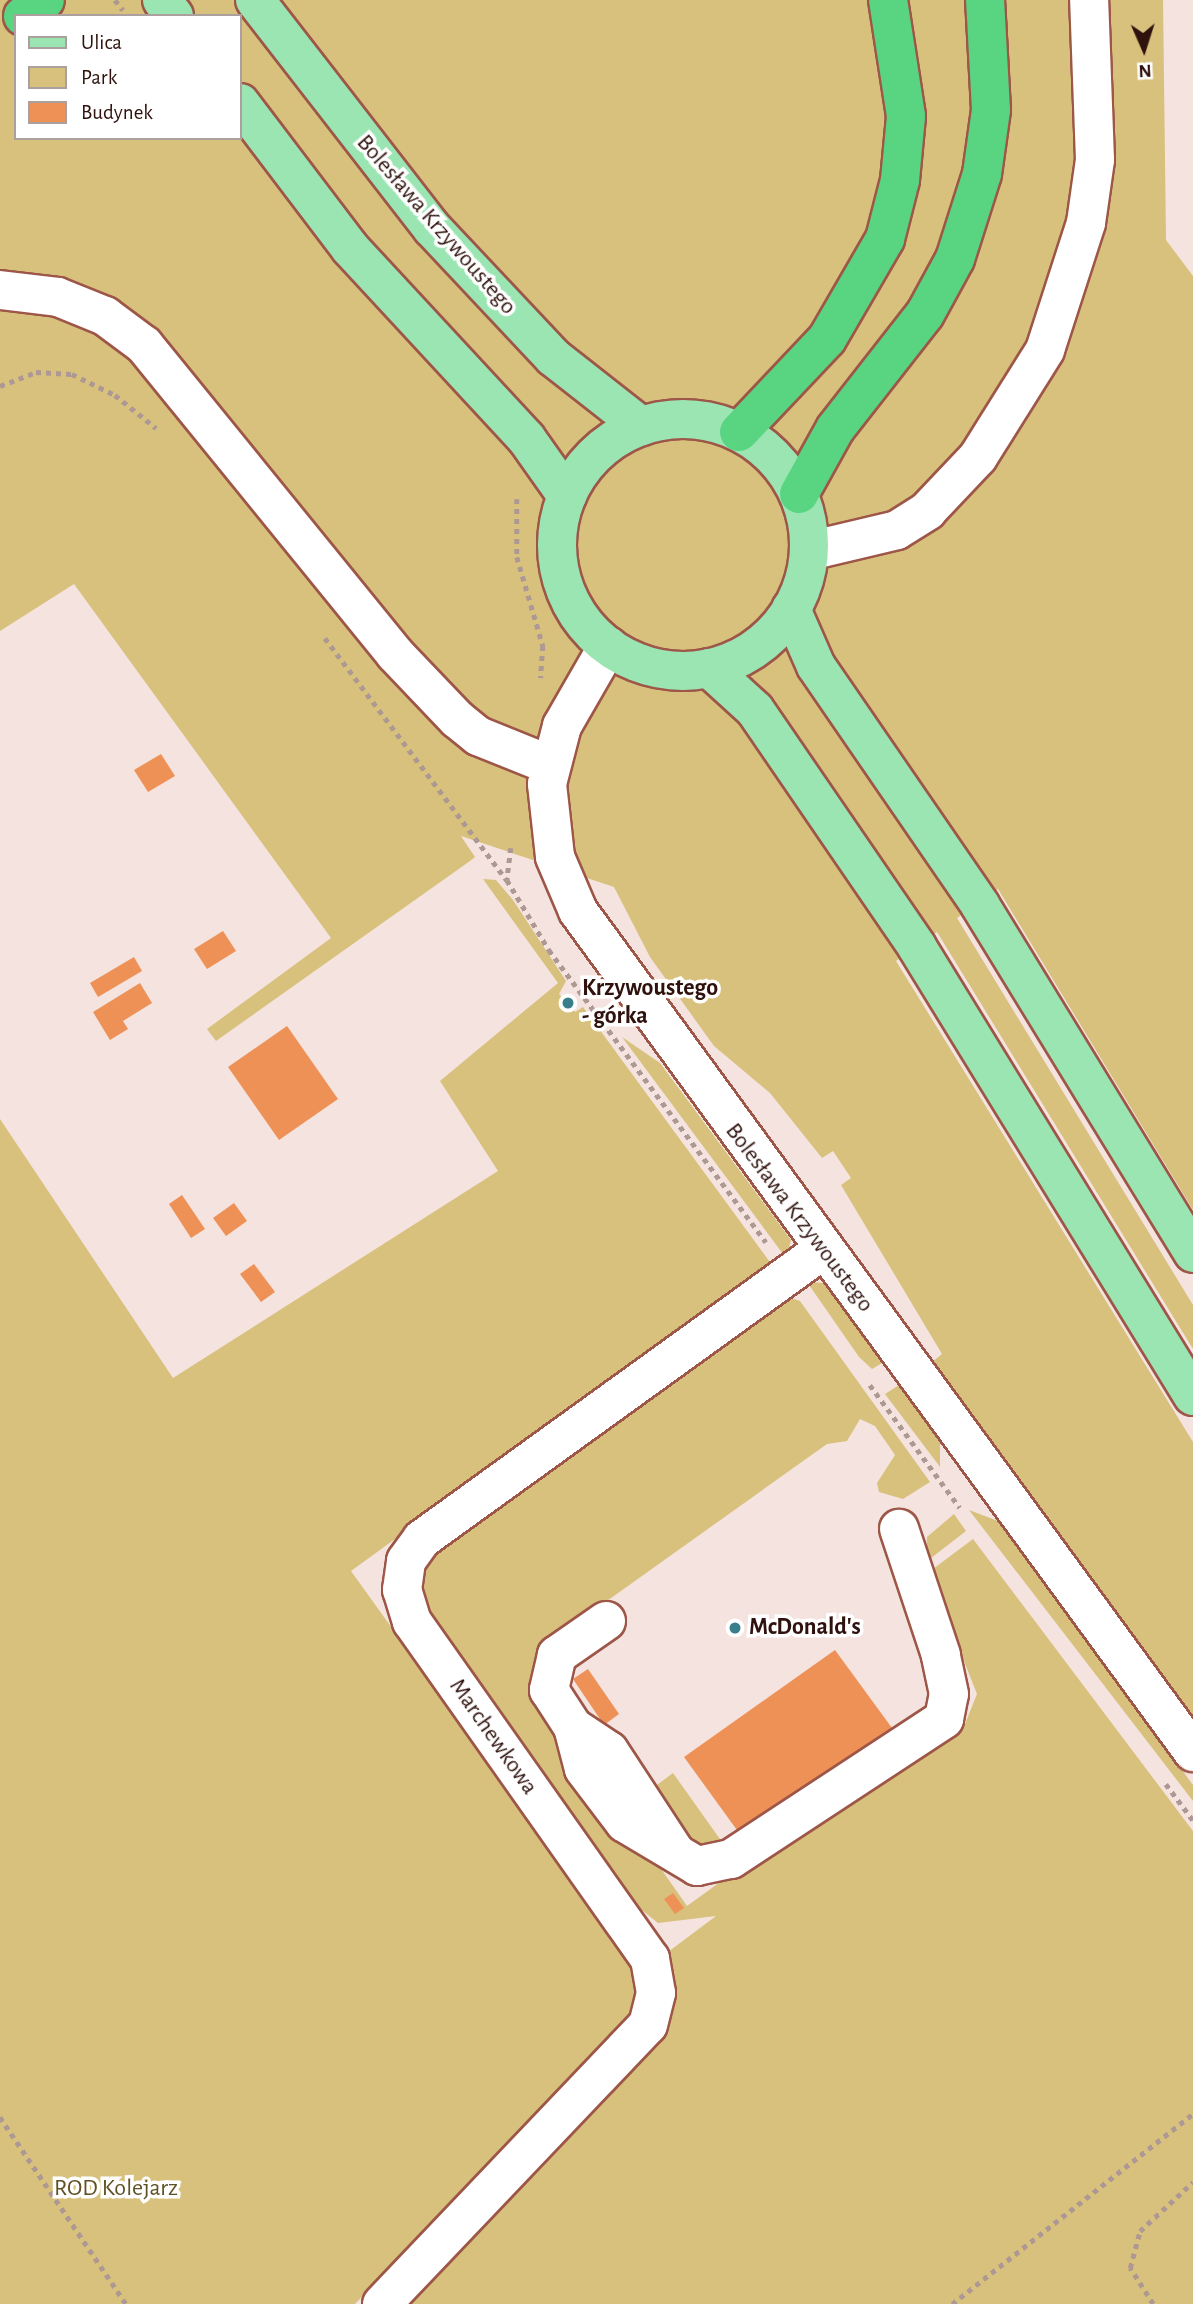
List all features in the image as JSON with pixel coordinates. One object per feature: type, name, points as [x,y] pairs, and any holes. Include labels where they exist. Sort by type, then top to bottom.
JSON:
[{"type":"highway","points":[[26,14],[45,0]]},
{"type":"highway","points":[[739,432],[827,339],[885,239],[901,180],[906,116],[888,0]]},
{"type":"highway","points":[[799,494],[835,429],[925,314],[955,259],[982,174],[989,121],[985,0]]},
{"type":"main road","name":"Bolesława Krzywoustego","points":[[255,0],[432,228],[553,357],[641,426]]},
{"type":"main road","points":[[242,106],[350,248],[526,438],[567,496]]},
{"type":"main road","points":[[684,419],[739,432],[771,454],[799,494],[809,551],[792,609],[755,648],[709,668],[664,669],[608,646],[575,608],[562,578],[558,536],[567,496],[597,453],[641,426],[684,419]]},
{"type":"main road","points":[[792,609],[816,666],[980,905],[1193,1254]]},
{"type":"main road","points":[[709,668],[755,710],[917,947],[1193,1396]]},
{"type":"street","points":[[809,551],[897,530],[927,511],[978,457],[1045,350],[1086,223],[1095,160],[1089,0]]},
{"type":"street","points":[[0,290],[58,297],[106,316],[144,345],[395,654],[457,719],[478,737],[550,765]]},
{"type":"street","name":"Bolesława Krzywoustego","points":[[608,646],[562,726],[550,765],[547,809],[555,857],[589,931],[1193,1752]]},
{"type":"street","name":"Marchewkowa","points":[[382,2304],[648,2025],[656,1993],[650,1959],[412,1622],[402,1591],[406,1561],[422,1539],[822,1251]]},
{"type":"street","points":[[606,1621],[557,1654],[550,1670],[549,1690],[573,1727],[584,1769],[625,1824],[697,1866],[731,1859],[944,1719],[949,1695],[941,1655],[899,1529]]},
{"type":"path","points":[[0,386],[36,372],[72,374],[115,395],[167,437]]},
{"type":"path","points":[[514,487],[521,583],[543,646],[538,689]]},
{"type":"path","points":[[316,626],[507,880]]},
{"type":"path","points":[[509,835],[509,861]]},
{"type":"path","points":[[952,2304],[1193,2114]]},
{"type":"path","points":[[0,2117],[126,2304]]},
{"type":"path","points":[[1153,2304],[1130,2268],[1140,2231],[1193,2182]]},
{"type":"green space","points":[[0,0],[1163,0],[1166,240],[1193,276],[1193,1210],[998,889],[957,918],[1193,1305],[1193,1349],[937,932],[896,961],[1193,1442],[1193,1718],[931,1363],[942,1354],[841,1185],[851,1178],[833,1151],[822,1158],[770,1093],[714,1046],[650,957],[614,887],[461,836],[475,857],[216,1041],[207,1029],[331,938],[74,584],[0,631]]},
{"type":"green space","name":"ROD Kolejarz","points":[[483,879],[496,880],[513,900],[566,981],[559,994],[575,1012],[583,1007],[772,1265],[351,1571],[640,1974],[629,2017],[355,2304],[0,2304],[0,1119],[173,1378],[498,1171],[440,1081],[558,983]]},
{"type":"green space","points":[[622,1037],[660,1063],[791,1240],[786,1258]]},
{"type":"green space","points":[[807,1282],[824,1283],[882,1363],[872,1369],[859,1357]]},
{"type":"green space","points":[[788,1297],[800,1301],[930,1482],[903,1499],[879,1492],[877,1483],[895,1455],[875,1426],[860,1419],[847,1441],[827,1444],[541,1648],[531,1683],[687,1906],[805,1821],[865,1795],[965,1724],[977,1694],[929,1572],[973,1539],[1193,1831],[1193,2304],[403,2304],[645,2051],[656,1961],[716,1916],[658,1923],[627,1898],[419,1598],[422,1558]]},
{"type":"green space","points":[[899,1385],[940,1441],[940,1467],[885,1394]]},
{"type":"green space","points":[[969,1510],[998,1521],[1193,1785],[1193,1801]]},
{"type":"green space","points":[[954,1514],[966,1531],[926,1562],[927,1537]]},
{"type":"green space","points":[[673,1773],[727,1849],[701,1853],[649,1791]]},
{"type":"building","points":[[161,754],[175,776],[148,792],[134,770]]},
{"type":"building","points":[[223,931],[236,951],[207,969],[194,949]]},
{"type":"building","points":[[134,957],[142,971],[98,997],[90,983]]},
{"type":"building","points":[[140,983],[152,1003],[123,1021],[128,1029],[110,1040],[93,1012]]},
{"type":"building","points":[[287,1026],[338,1099],[279,1140],[228,1067]]},
{"type":"building","points":[[182,1195],[205,1229],[191,1238],[169,1204]]},
{"type":"building","points":[[234,1203],[247,1221],[226,1236],[213,1218]]},
{"type":"building","points":[[254,1264],[275,1292],[261,1302],[240,1274]]},
{"type":"building","points":[[835,1650],[892,1728],[742,1837],[684,1757]]},
{"type":"building","points":[[588,1669],[619,1714],[604,1725],[573,1679]]},
{"type":"building","points":[[673,1893],[684,1908],[675,1914],[664,1899]]},
{"type":"place","name":"Krzywoustego - górka","points":[[568,1003]]},
{"type":"place","name":"McDonald's","points":[[735,1628]]}]
